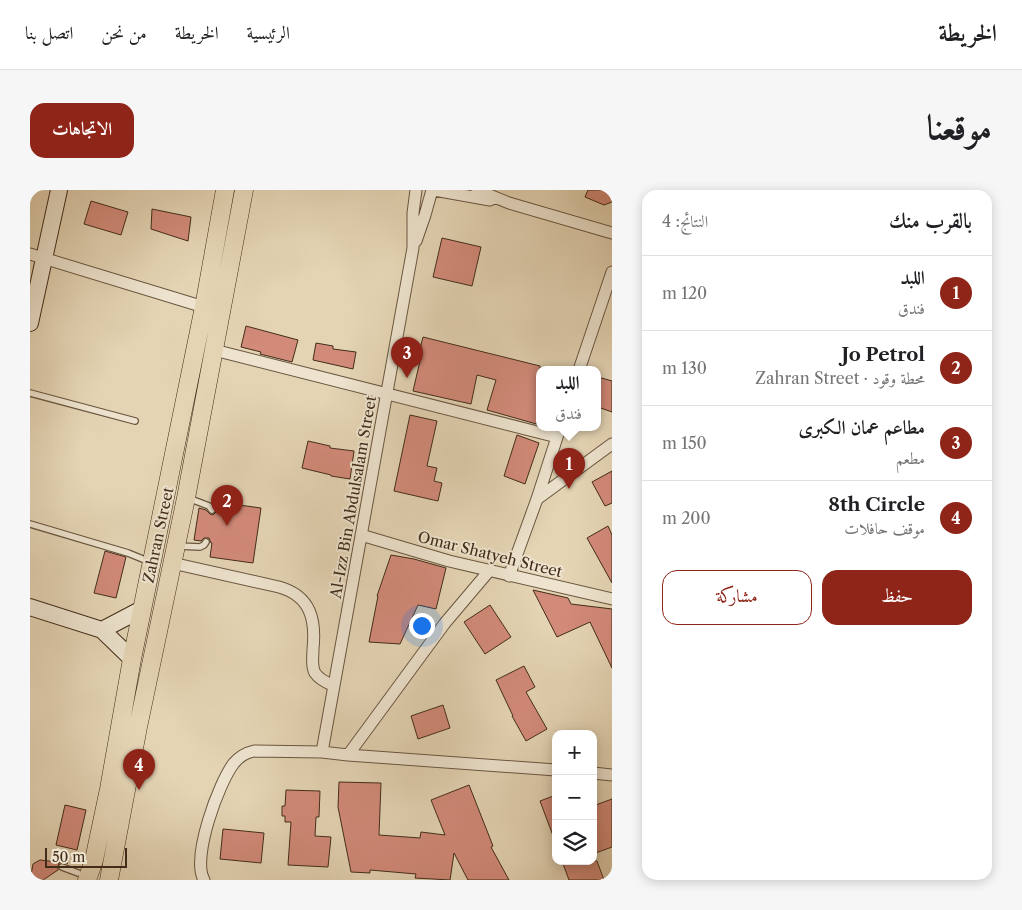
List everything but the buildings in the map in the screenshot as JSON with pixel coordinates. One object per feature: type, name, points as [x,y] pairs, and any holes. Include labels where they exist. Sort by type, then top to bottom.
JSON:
[{"type":"main road","name":"Zahran Street","points":[[75,875],[94,860],[109,789],[132,659],[204,306],[225,190]]},
{"type":"main road","name":"Zahran Street","points":[[109,880],[186,498],[244,190]]},
{"type":"main road","points":[[115,843],[122,880]]},
{"type":"street","points":[[30,323],[37,256],[59,190]]},
{"type":"street","name":"Al-Izz Bin Abdulsalam Street","points":[[413,248],[413,213],[416,190]]},
{"type":"street","points":[[433,190],[468,197],[510,202]]},
{"type":"street","name":"Al-Izz Bin Abdulsalam Street","points":[[322,752],[413,248],[433,190]]},
{"type":"street","points":[[477,190],[612,233]]},
{"type":"street","points":[[37,256],[204,306]]},
{"type":"street","points":[[580,366],[612,272]]},
{"type":"street","points":[[214,350],[387,395],[536,428]]},
{"type":"street","points":[[510,576],[558,433]]},
{"type":"street","points":[[537,499],[612,444]]},
{"type":"street","name":"Omar Shatyeh Street","points":[[361,535],[449,561],[612,599]]},
{"type":"street","points":[[172,563],[286,589],[299,597],[308,608],[313,623],[312,663],[314,672],[319,678],[334,686]]},
{"type":"street","points":[[348,756],[445,624],[490,571]]},
{"type":"street","points":[[30,607],[102,630],[132,659]]},
{"type":"street","points":[[102,630],[142,609]]},
{"type":"street","points":[[204,880],[200,869],[202,845],[226,775],[240,757],[254,751],[322,752],[348,756],[552,770]]},
{"type":"street","points":[[597,773],[612,775]]},
{"type":"lane","points":[[30,393],[135,421]]},
{"type":"lane","points":[[186,498],[209,506],[212,510]]},
{"type":"lane","points":[[30,524],[128,553],[152,563]]},
{"type":"lane","points":[[176,546],[200,547],[206,542]]},
{"type":"place","name":"مطاعم عمان الكبرى","points":[[407,378]]},
{"type":"place","name":"اللبد","points":[[569,489]]},
{"type":"place","name":"Jo Petrol","points":[[227,526]]},
{"type":"place","name":"8th Circle","points":[[139,790]]}]
